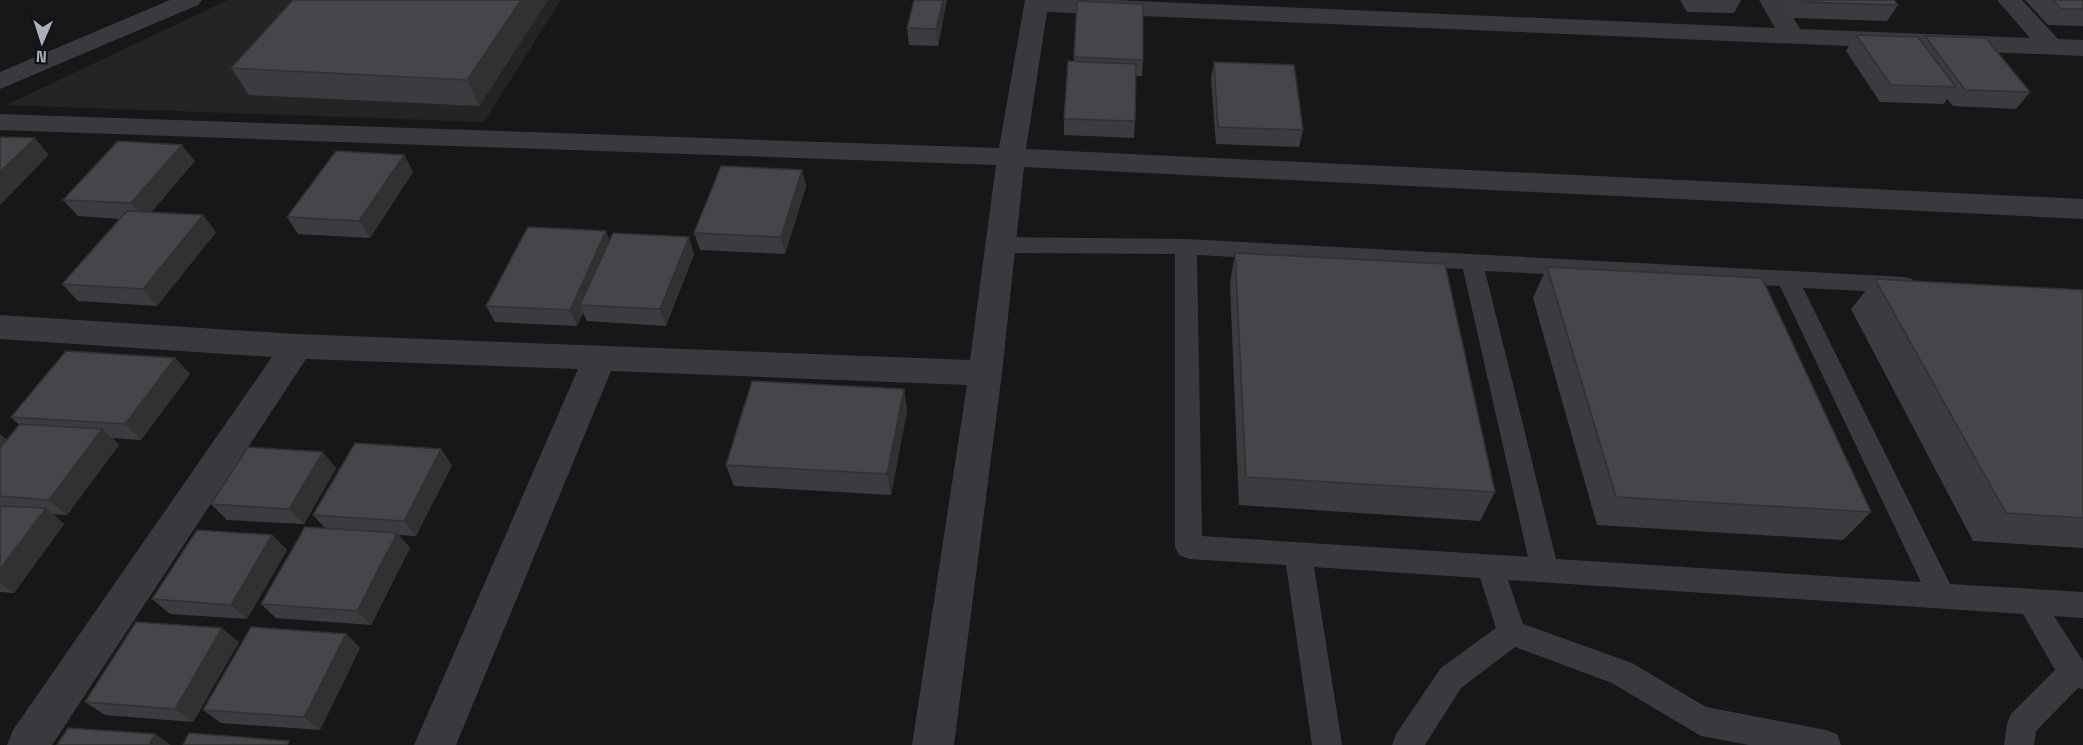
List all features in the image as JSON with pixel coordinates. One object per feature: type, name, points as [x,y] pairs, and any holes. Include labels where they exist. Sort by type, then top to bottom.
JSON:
[{"type":"street","points":[[0,81],[190,0]]},
{"type":"street","points":[[1531,0],[1540,23]]},
{"type":"street","points":[[1771,0],[1791,34]]},
{"type":"street","points":[[2009,0],[2050,46]]},
{"type":"street","points":[[933,745],[985,373],[1011,157],[1037,2],[1315,8],[1540,23],[2083,48]]},
{"type":"street","points":[[0,122],[1011,157],[2083,209]]},
{"type":"street","points":[[0,327],[297,346],[985,373]]},
{"type":"street","points":[[28,745],[297,346]]},
{"type":"street","points":[[435,745],[599,359]]},
{"type":"lane","points":[[1002,244],[1186,248],[1929,286]]},
{"type":"lane","points":[[1186,248],[1189,547],[2083,605]]},
{"type":"lane","points":[[1473,262],[1545,570]]},
{"type":"lane","points":[[1788,279],[1942,596]]},
{"type":"lane","points":[[1298,554],[1327,745]]},
{"type":"lane","points":[[1490,567],[1512,633]]},
{"type":"lane","points":[[2019,745],[2022,724],[2078,674],[2031,602]]},
{"type":"lane","points":[[1407,745],[1451,678],[1512,633]]},
{"type":"lane","points":[[1512,633],[1622,673],[1701,721],[1826,745]]},
{"type":"shaded area","points":[[228,0],[561,0],[484,122],[6,105]]},
{"type":"building","points":[[293,0],[521,0],[467,80],[231,68]]},
{"type":"building","points":[[914,0],[943,0],[936,29],[907,28]]},
{"type":"building","points":[[1802,0],[1894,0],[1898,5],[1803,2]]},
{"type":"building","points":[[2053,0],[2083,0],[2083,9],[2061,9]]},
{"type":"building","points":[[1077,1],[1143,4],[1143,60],[1074,57]]},
{"type":"building","points":[[1856,35],[1918,37],[1956,87],[1891,85]]},
{"type":"building","points":[[1925,36],[1986,38],[2030,92],[1965,90]]},
{"type":"building","points":[[1068,61],[1136,64],[1135,121],[1064,119]]},
{"type":"building","points":[[1214,62],[1294,65],[1303,130],[1218,127]]},
{"type":"building","points":[[0,137],[35,138],[0,172]]},
{"type":"building","points":[[118,141],[182,145],[131,203],[63,200]]},
{"type":"building","points":[[336,151],[404,155],[359,221],[287,217]]},
{"type":"building","points":[[721,166],[802,170],[781,237],[694,233]]},
{"type":"building","points":[[127,211],[203,215],[143,289],[62,284]]},
{"type":"building","points":[[528,227],[606,231],[570,310],[486,306]]},
{"type":"building","points":[[613,233],[689,237],[660,309],[580,305]]},
{"type":"building","points":[[1235,253],[1445,264],[1495,492],[1246,477]]},
{"type":"building","points":[[1547,267],[1762,278],[1871,512],[1616,497]]},
{"type":"building","points":[[1875,279],[2083,290],[2083,518],[2006,513]]},
{"type":"building","points":[[66,351],[175,358],[125,424],[11,417]]},
{"type":"building","points":[[752,381],[904,389],[887,474],[726,465]]},
{"type":"building","points":[[20,424],[102,429],[49,500],[0,496],[0,448]]},
{"type":"building","points":[[355,443],[441,449],[404,521],[313,515]]},
{"type":"building","points":[[248,447],[323,452],[289,509],[211,504]]},
{"type":"building","points":[[0,506],[46,508],[0,569]]},
{"type":"building","points":[[305,527],[397,533],[357,611],[261,604]]},
{"type":"building","points":[[197,530],[272,535],[231,605],[152,599]]},
{"type":"building","points":[[136,622],[222,628],[175,709],[85,702]]},
{"type":"building","points":[[251,627],[346,634],[304,717],[203,710]]},
{"type":"building","points":[[68,728],[155,734],[149,745],[57,745]]},
{"type":"building","points":[[189,733],[289,741],[287,745],[183,745]]}]
